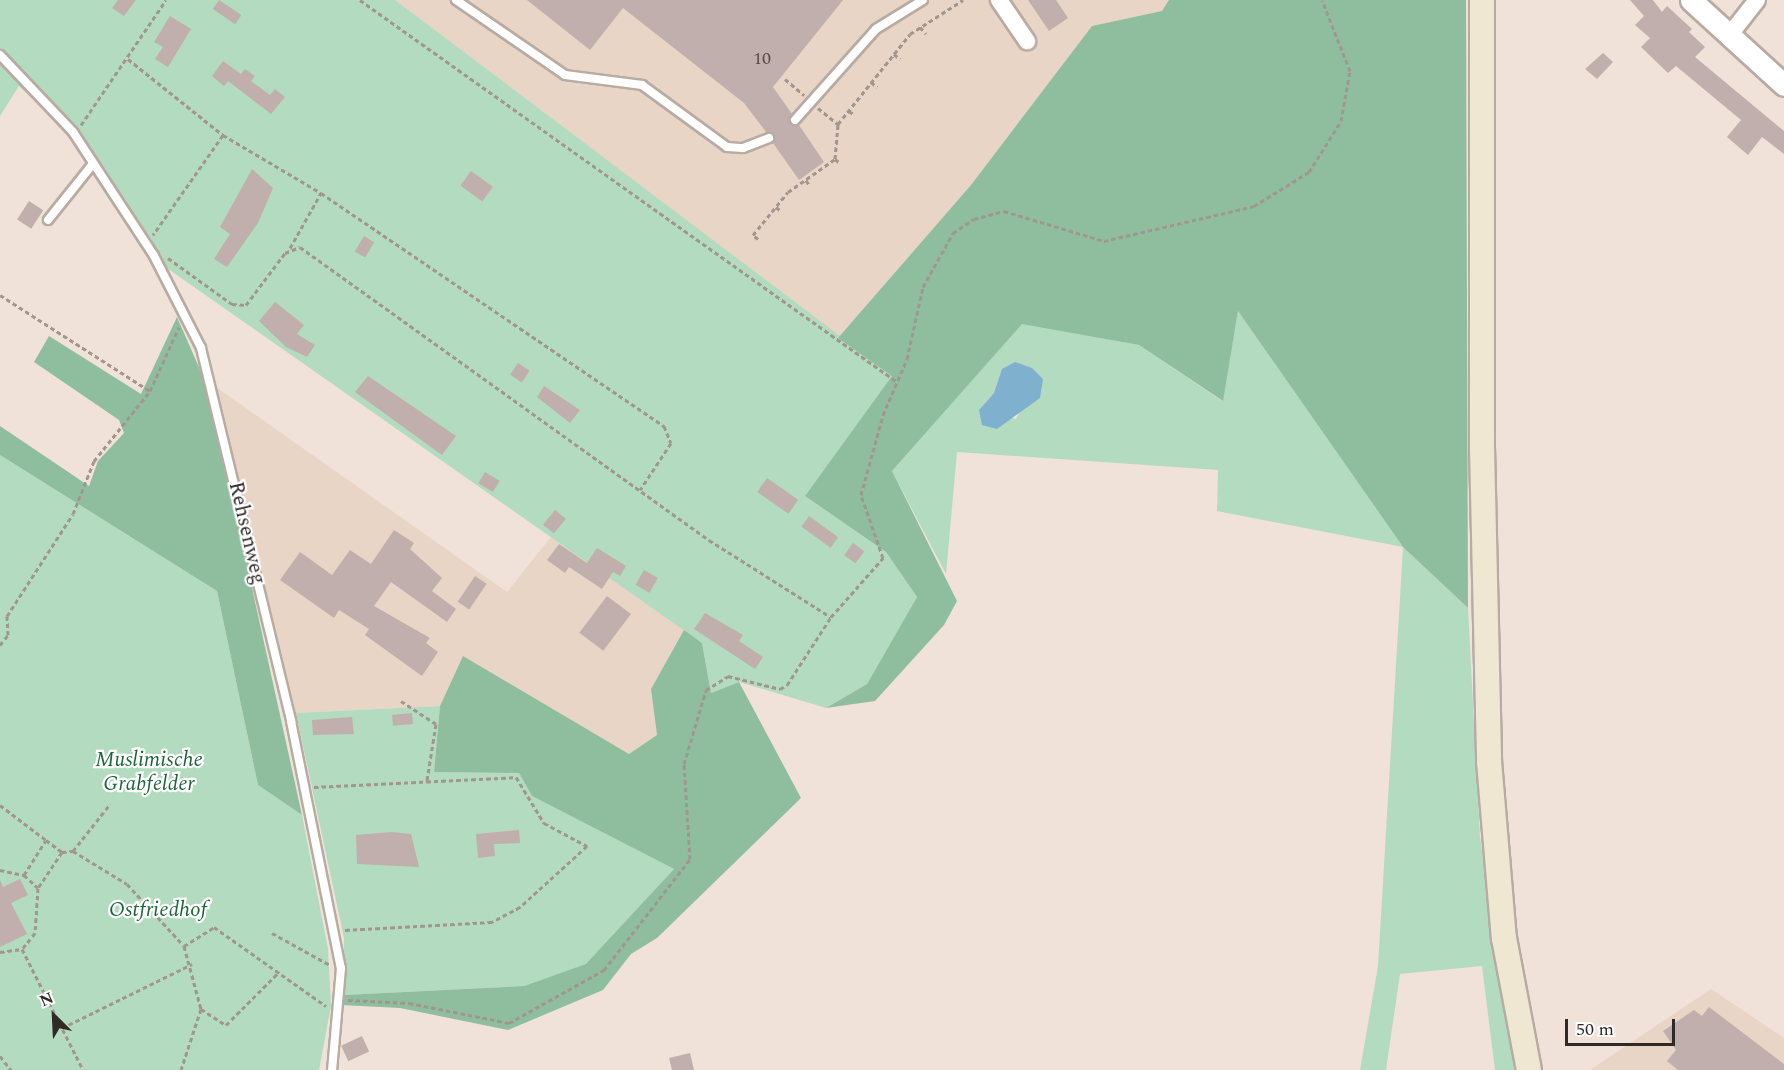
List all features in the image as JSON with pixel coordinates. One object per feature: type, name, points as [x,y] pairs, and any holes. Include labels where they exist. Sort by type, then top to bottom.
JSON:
[{"type":"main road","points":[[1482,0],[1482,447],[1489,761],[1504,938],[1529,1070]]},
{"type":"street","points":[[999,0],[1028,41]]},
{"type":"street","points":[[1691,0],[1728,37],[1784,85]]},
{"type":"street","points":[[1728,37],[1757,0]]},
{"type":"lane","points":[[456,0],[565,75],[642,85],[728,147],[743,148],[769,138]]},
{"type":"lane","points":[[795,120],[876,29],[923,0]]},
{"type":"lane","name":"Rehsenweg","points":[[0,55],[73,132],[92,165],[154,256],[187,320],[218,408],[306,788],[330,931],[341,968],[332,1070]]},
{"type":"lane","points":[[48,220],[92,165]]},
{"type":"path","points":[[73,132],[128,59],[166,0]]},
{"type":"path","points":[[360,0],[857,357],[896,381]]},
{"type":"path","points":[[758,239],[753,235],[776,207],[806,180],[835,159],[838,124],[894,54],[920,27],[963,0]]},
{"type":"path","points":[[338,999],[410,1003],[509,1023],[604,970],[690,859],[684,764],[706,690],[728,676],[780,689],[831,617],[884,558],[861,495],[896,381],[907,359],[923,287],[953,233],[974,219],[1004,211],[1104,242],[1254,206],[1309,172],[1341,121],[1350,71],[1322,0]]},
{"type":"path","points":[[920,27],[926,34]]},
{"type":"path","points":[[894,54],[900,59]]},
{"type":"path","points":[[128,59],[223,135],[321,193],[664,426],[671,443],[640,490]]},
{"type":"path","points":[[785,80],[799,91]]},
{"type":"path","points":[[872,82],[877,87]]},
{"type":"path","points":[[812,103],[838,124]]},
{"type":"path","points":[[849,111],[855,115]]},
{"type":"path","points":[[145,243],[223,135]]},
{"type":"path","points":[[835,159],[840,163]]},
{"type":"path","points":[[806,180],[809,185]]},
{"type":"path","points":[[154,256],[169,258],[232,304],[246,305],[290,248],[321,193]]},
{"type":"path","points":[[776,207],[781,211]]},
{"type":"path","points":[[290,248],[300,247],[640,490],[831,617]]},
{"type":"path","points":[[0,295],[150,392]]},
{"type":"path","points":[[0,645],[8,634],[7,616],[74,514],[94,461],[150,392],[174,331],[187,320]]},
{"type":"path","points":[[401,701],[436,724],[427,780]]},
{"type":"path","points":[[306,788],[516,777],[544,823],[587,846],[520,907],[492,922],[330,931]]},
{"type":"path","points":[[73,851],[110,804]]},
{"type":"path","points":[[0,805],[62,852],[73,851],[128,884],[184,946],[192,964],[201,1009],[181,1070]]},
{"type":"path","points":[[24,875],[46,840]]},
{"type":"path","points":[[0,952],[22,949],[35,933],[38,888],[62,852]]},
{"type":"path","points":[[0,870],[24,875],[38,888]]},
{"type":"path","points":[[184,946],[214,927],[326,1006]]},
{"type":"path","points":[[272,933],[341,968]]},
{"type":"path","points":[[22,949],[83,1070]]},
{"type":"path","points":[[62,1028],[192,964]]},
{"type":"path","points":[[201,1009],[226,1025],[278,973]]},
{"type":"path","points":[[0,1056],[11,1070]]},
{"type":"shaded area","points":[[395,0],[1169,0],[1163,11],[1092,26],[971,185],[838,338]]},
{"type":"shaded area","points":[[216,387],[507,592],[551,537],[684,630],[651,689],[657,735],[629,754],[463,656],[440,706],[296,713]]},
{"type":"shaded area","points":[[1711,989],[1784,1038],[1784,1070],[1590,1070]]},
{"type":"green space","points":[[0,0],[395,0],[893,376],[805,496],[886,552],[917,597],[867,684],[826,708],[739,682],[711,693],[702,643],[164,266],[87,150],[19,86],[0,116]]},
{"type":"green space","points":[[1169,0],[1466,0],[1468,608],[1403,547],[1238,311],[1223,401],[1139,345],[1022,324],[892,471],[957,601],[944,625],[875,701],[826,708],[867,684],[917,597],[886,552],[805,496],[892,376],[838,338],[971,185],[1092,26],[1162,11]]},
{"type":"green space","points":[[1238,311],[1403,547],[1217,511],[1218,470],[957,452],[946,574],[892,471],[1022,323],[1139,345],[1222,401]],"holes":[[[994,393],[1040,398],[1023,406],[1016,419],[979,410]]]},
{"type":"green space","points":[[177,317],[208,388],[302,815],[258,785],[217,591],[0,455],[0,426],[89,486],[98,461],[124,433],[119,420],[34,362],[49,336],[141,394]]},
{"type":"green space","name":"Ostfriedhof","points":[[0,455],[217,591],[258,785],[302,815],[328,949],[331,1006],[319,1070],[0,1070]]},
{"type":"green space","points":[[1403,547],[1468,608],[1480,837],[1515,1070],[1495,1070],[1482,966],[1400,974],[1386,1070],[1360,1070],[1378,966]]},
{"type":"green space","points":[[684,630],[702,643],[711,693],[739,682],[801,798],[657,938],[631,954],[603,990],[508,1030],[400,1008],[341,1005],[344,995],[524,986],[586,964],[674,869],[532,796],[519,773],[434,772],[440,706],[463,656],[629,754],[657,735],[651,689]]},
{"type":"green space","points":[[440,706],[434,772],[519,773],[532,796],[674,869],[587,964],[524,986],[344,995],[344,938],[296,713]]},
{"type":"water","points":[[1015,362],[1032,368],[1043,379],[1040,398],[997,429],[982,425],[979,410],[994,393],[1002,369]]},
{"type":"building","points":[[118,0],[136,0],[124,16],[112,8]]},
{"type":"building","points":[[219,0],[241,15],[235,24],[213,9]]},
{"type":"building","points":[[527,0],[843,0],[773,87],[792,114],[790,124],[799,125],[824,162],[799,180],[773,143],[775,135],[766,132],[744,103],[623,8],[590,50]]},
{"type":"building","points":[[1028,0],[1056,0],[1068,18],[1049,31]]},
{"type":"building","points":[[1630,0],[1653,0],[1662,12],[1667,6],[1692,29],[1689,32],[1705,47],[1695,57],[1784,131],[1784,154],[1762,137],[1748,155],[1727,137],[1741,120],[1676,66],[1668,73],[1641,47],[1650,38],[1635,25],[1644,16]]},
{"type":"building","points":[[170,16],[191,29],[168,67],[155,59],[163,47],[154,42]]},
{"type":"building","points":[[1603,53],[1613,62],[1597,79],[1585,69]]},
{"type":"building","points":[[223,61],[241,74],[245,69],[255,76],[251,81],[270,95],[275,89],[285,97],[271,114],[228,81],[224,86],[212,76]]},
{"type":"building","points":[[252,169],[273,188],[258,223],[227,267],[214,259],[230,234],[220,227]]},
{"type":"building","points":[[471,171],[493,187],[482,201],[460,186]]},
{"type":"building","points":[[29,201],[43,210],[31,229],[17,219]]},
{"type":"building","points":[[364,236],[374,242],[365,258],[355,251]]},
{"type":"building","points":[[275,302],[304,325],[297,334],[315,345],[307,357],[286,347],[259,321]]},
{"type":"building","points":[[518,363],[530,371],[522,382],[510,375]]},
{"type":"building","points":[[368,376],[456,436],[442,455],[355,392]]},
{"type":"building","points":[[544,386],[580,410],[570,423],[537,397]]},
{"type":"building","points":[[485,472],[500,481],[493,492],[478,483]]},
{"type":"building","points":[[767,478],[798,500],[788,514],[757,492]]},
{"type":"building","points":[[555,510],[566,519],[554,534],[543,525]]},
{"type":"building","points":[[809,516],[838,537],[830,548],[801,527]]},
{"type":"building","points":[[394,530],[414,543],[410,549],[442,578],[432,591],[456,609],[447,622],[391,582],[374,606],[430,638],[426,643],[438,652],[422,676],[365,635],[369,629],[339,610],[334,618],[280,580],[300,552],[332,575],[350,550],[371,564]]},
{"type":"building","points":[[853,543],[864,551],[856,563],[844,555]]},
{"type":"building","points":[[559,544],[587,563],[597,548],[626,566],[620,576],[613,572],[602,589],[569,567],[565,573],[547,560]]},
{"type":"building","points":[[644,570],[658,578],[649,593],[636,585]]},
{"type":"building","points":[[475,576],[487,584],[469,610],[458,602]]},
{"type":"building","points":[[607,596],[631,614],[603,651],[579,633]]},
{"type":"building","points":[[705,613],[743,635],[739,641],[763,657],[755,669],[694,629]]},
{"type":"building","points":[[412,713],[413,724],[393,726],[392,715]]},
{"type":"building","points":[[352,717],[354,734],[313,735],[312,720]]},
{"type":"building","points":[[519,830],[520,843],[494,844],[495,856],[478,858],[476,834]]},
{"type":"building","points":[[392,832],[411,834],[419,867],[357,864],[356,835]]},
{"type":"building","points":[[20,879],[28,895],[11,903],[27,934],[0,947],[0,880],[3,887]]},
{"type":"building","points":[[1709,1007],[1784,1064],[1784,1070],[1678,1070],[1667,1061],[1676,1050],[1663,1031],[1694,1010],[1702,1016]]},
{"type":"building","points":[[362,1036],[369,1051],[348,1061],[341,1046]]},
{"type":"building","points":[[690,1053],[694,1070],[672,1070],[669,1058]]},
{"type":"park label","name":"Muslimische Grabfelder","points":[[149,772]]}]
